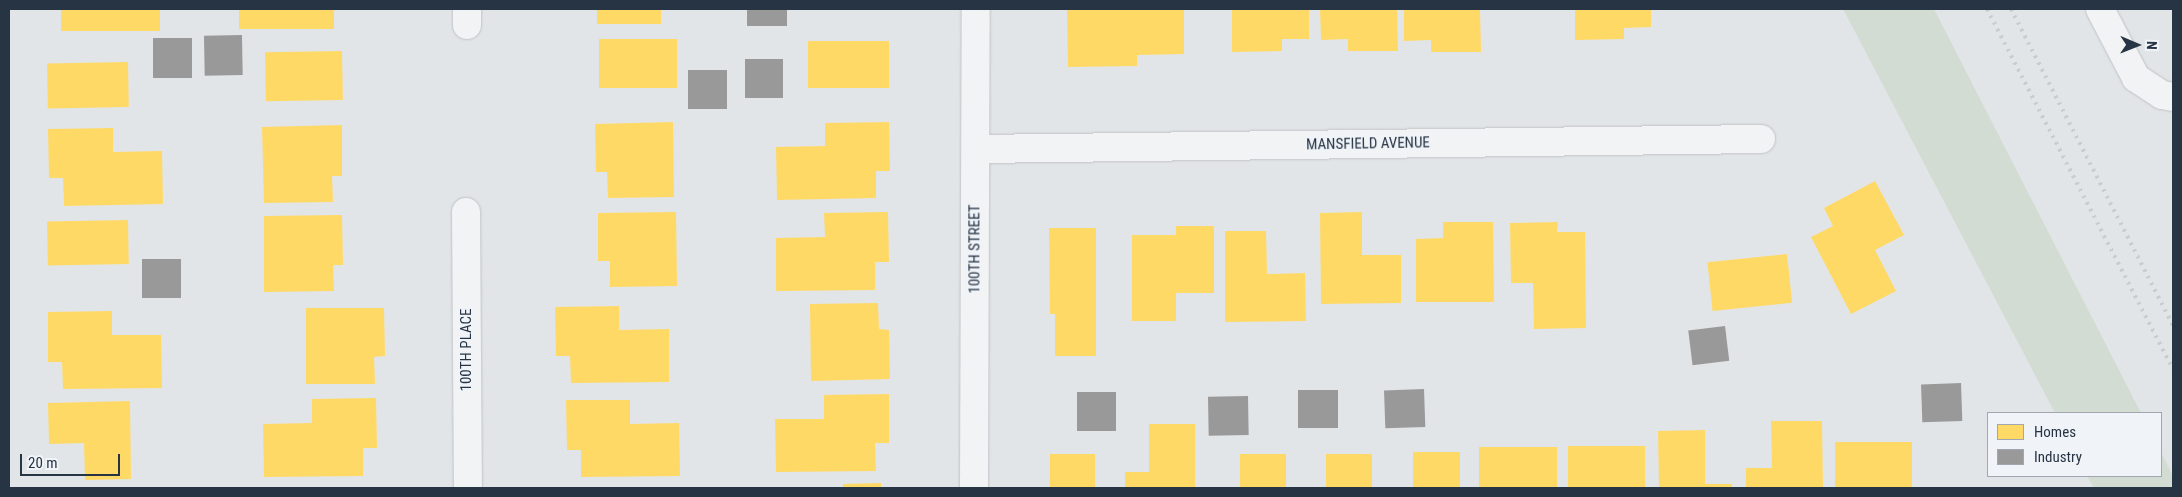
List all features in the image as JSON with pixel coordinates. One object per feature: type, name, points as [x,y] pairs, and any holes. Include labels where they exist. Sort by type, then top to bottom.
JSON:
[{"type":"street","name":"100TH STREET","points":[[974,488],[976,9]]},
{"type":"street","points":[[2100,9],[2136,78],[2161,93]]},
{"type":"street","name":"MANSFIELD AVENUE","points":[[976,149],[1761,138]]},
{"type":"street","name":"100TH PLACE","points":[[466,212],[468,488]]},
{"type":"shaded area","points":[[1843,9],[1934,9],[2140,412],[2054,412]]},
{"type":"shaded area","points":[[2162,454],[2173,476],[2173,488],[2094,488],[2088,477],[2162,477]]},
{"type":"building: Homes","points":[[61,9],[160,9],[160,31],[61,31]]},
{"type":"building: Homes","points":[[239,9],[334,9],[334,29],[239,29]]},
{"type":"building: Homes","points":[[597,9],[661,9],[661,24],[597,24]]},
{"type":"building: Homes","points":[[1067,9],[1184,9],[1184,54],[1137,55],[1137,66],[1068,67]]},
{"type":"building: Homes","points":[[1232,9],[1309,9],[1309,39],[1282,39],[1282,51],[1232,52]]},
{"type":"building: Homes","points":[[1320,9],[1397,9],[1398,51],[1348,51],[1348,39],[1321,40]]},
{"type":"building: Homes","points":[[1404,9],[1480,9],[1481,52],[1431,52],[1431,40],[1404,41]]},
{"type":"building: Homes","points":[[1575,9],[1651,9],[1651,27],[1624,28],[1624,39],[1575,40]]},
{"type":"building: Homes","points":[[599,39],[677,39],[677,88],[599,88]]},
{"type":"building: Homes","points":[[808,41],[889,41],[889,88],[808,88]]},
{"type":"building: Homes","points":[[342,51],[343,100],[266,101],[265,52]]},
{"type":"building: Homes","points":[[128,62],[129,107],[48,108],[47,63]]},
{"type":"building: Homes","points":[[673,122],[674,197],[608,198],[607,172],[596,172],[595,124]]},
{"type":"building: Homes","points":[[889,122],[890,171],[876,171],[876,198],[777,200],[776,147],[825,146],[825,123]]},
{"type":"building: Homes","points":[[342,125],[342,176],[332,176],[333,202],[264,203],[262,127]]},
{"type":"building: Homes","points":[[113,128],[113,152],[162,151],[163,204],[64,206],[63,178],[49,178],[48,129]]},
{"type":"building: Homes","points":[[1875,181],[1904,235],[1875,250],[1896,291],[1851,314],[1811,237],[1833,226],[1824,208]]},
{"type":"building: Homes","points":[[676,212],[677,286],[610,287],[610,261],[598,261],[598,213]]},
{"type":"building: Homes","points":[[888,212],[889,262],[875,262],[875,290],[776,291],[776,238],[825,237],[824,213]]},
{"type":"building: Homes","points":[[1362,212],[1362,255],[1401,255],[1401,303],[1321,304],[1320,213]]},
{"type":"building: Homes","points":[[342,215],[343,265],[333,265],[334,291],[264,292],[264,216]]},
{"type":"building: Homes","points":[[128,220],[129,264],[48,265],[47,221]]},
{"type":"building: Homes","points":[[1443,222],[1493,222],[1494,302],[1416,302],[1416,239],[1443,238]]},
{"type":"building: Homes","points":[[1558,222],[1557,232],[1585,232],[1586,328],[1534,329],[1533,283],[1511,283],[1510,223]]},
{"type":"building: Homes","points":[[1176,226],[1214,226],[1214,293],[1176,293],[1176,321],[1132,321],[1132,235],[1176,235]]},
{"type":"building: Homes","points":[[1049,228],[1096,228],[1096,356],[1055,356],[1055,314],[1050,314]]},
{"type":"building: Homes","points":[[1225,231],[1266,231],[1267,274],[1305,273],[1306,321],[1225,322]]},
{"type":"building: Homes","points":[[1787,254],[1792,303],[1713,311],[1707,262]]},
{"type":"building: Homes","points":[[878,303],[879,329],[889,330],[890,379],[811,381],[810,304]]},
{"type":"building: Homes","points":[[619,306],[619,330],[669,329],[669,382],[571,383],[570,356],[556,356],[555,307]]},
{"type":"building: Homes","points":[[306,308],[384,308],[385,356],[374,357],[375,384],[306,384]]},
{"type":"building: Homes","points":[[112,311],[112,335],[161,335],[162,388],[63,389],[62,362],[48,362],[48,312]]},
{"type":"building: Homes","points":[[889,394],[889,443],[875,443],[876,471],[776,472],[775,419],[824,419],[824,395]]},
{"type":"building: Homes","points":[[376,398],[377,448],[363,448],[363,476],[264,477],[263,424],[312,423],[312,399]]},
{"type":"building: Homes","points":[[566,400],[630,400],[630,424],[679,423],[680,476],[581,477],[581,450],[567,450]]},
{"type":"building: Homes","points":[[130,401],[131,479],[85,480],[84,443],[49,444],[48,403]]},
{"type":"building: Homes","points":[[1771,421],[1822,421],[1823,488],[1746,488],[1746,468],[1772,468]]},
{"type":"building: Homes","points":[[1149,424],[1195,424],[1195,488],[1125,488],[1125,472],[1149,472]]},
{"type":"building: Homes","points":[[1705,430],[1705,484],[1732,484],[1732,488],[1659,488],[1658,431]]},
{"type":"building: Homes","points":[[1835,442],[1912,442],[1912,488],[1835,488]]},
{"type":"building: Homes","points":[[1568,446],[1645,446],[1645,488],[1568,488]]},
{"type":"building: Homes","points":[[1479,447],[1557,447],[1557,488],[1479,488]]},
{"type":"building: Homes","points":[[1413,452],[1460,452],[1460,488],[1413,488]]},
{"type":"building: Homes","points":[[1050,454],[1095,454],[1095,488],[1050,488]]},
{"type":"building: Homes","points":[[1240,454],[1286,454],[1286,488],[1240,488]]},
{"type":"building: Homes","points":[[1326,454],[1372,454],[1372,488],[1326,488]]},
{"type":"building: Homes","points":[[881,483],[881,488],[843,488],[843,484]]},
{"type":"building: Industry","points":[[747,9],[787,9],[787,26],[747,26]]},
{"type":"building: Industry","points":[[242,35],[243,75],[205,76],[204,36]]},
{"type":"building: Industry","points":[[153,38],[192,38],[192,78],[153,78]]},
{"type":"building: Industry","points":[[745,59],[783,59],[783,98],[745,98]]},
{"type":"building: Industry","points":[[688,70],[727,70],[727,109],[688,109]]},
{"type":"building: Industry","points":[[142,259],[181,259],[181,298],[142,298]]},
{"type":"building: Industry","points":[[1725,326],[1729,361],[1693,365],[1688,331]]},
{"type":"building: Industry","points":[[1961,383],[1962,421],[1922,422],[1921,384]]},
{"type":"building: Industry","points":[[1424,389],[1425,427],[1385,428],[1384,390]]},
{"type":"building: Industry","points":[[1298,390],[1338,390],[1338,428],[1298,428]]},
{"type":"building: Industry","points":[[1077,392],[1116,392],[1116,431],[1077,431]]},
{"type":"building: Industry","points":[[1248,396],[1249,435],[1209,436],[1208,397]]},
{"type":"railway","points":[[1987,9],[2173,370]]},
{"type":"railway","points":[[2011,9],[2173,325]]}]
